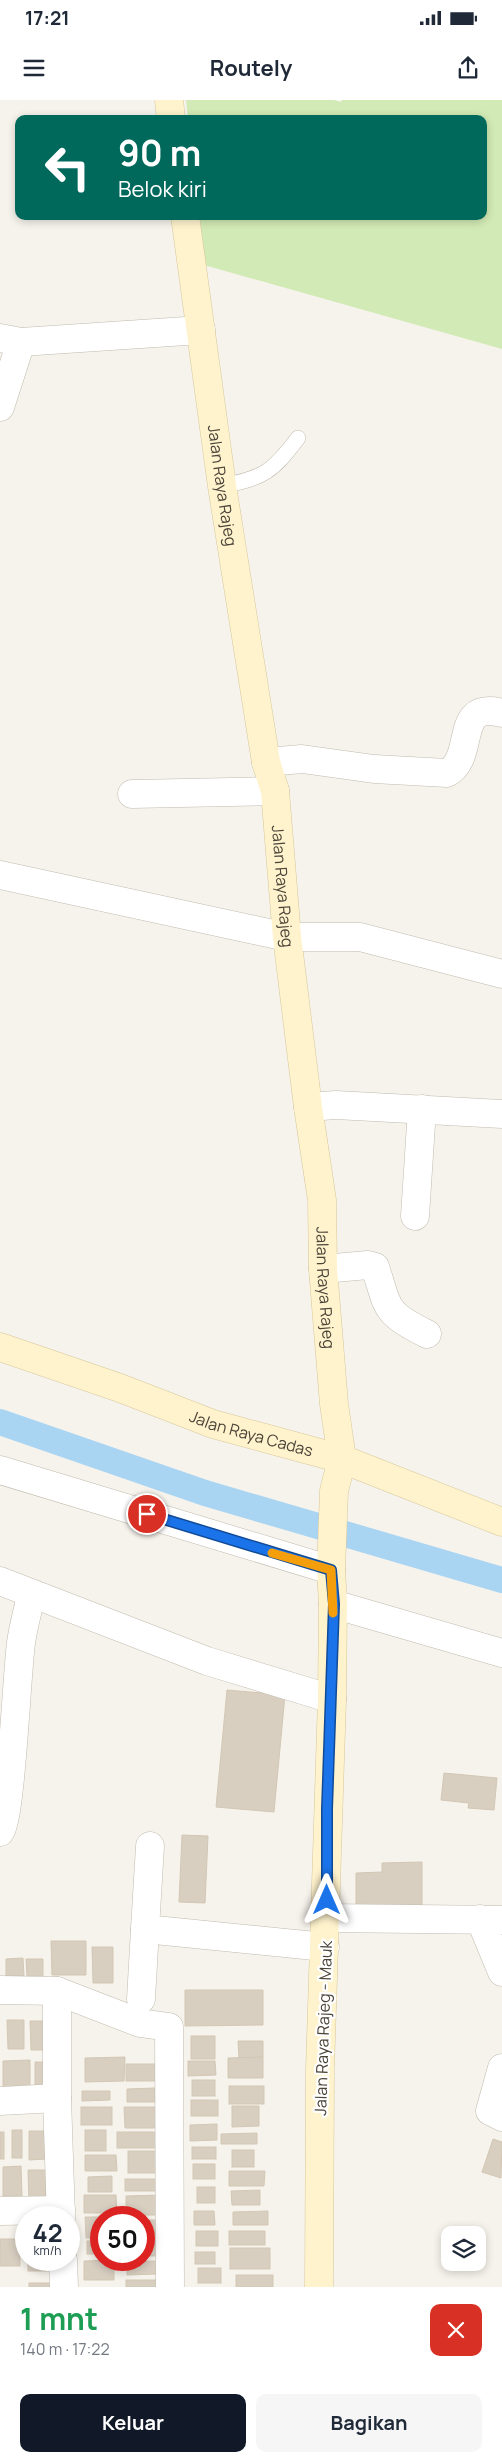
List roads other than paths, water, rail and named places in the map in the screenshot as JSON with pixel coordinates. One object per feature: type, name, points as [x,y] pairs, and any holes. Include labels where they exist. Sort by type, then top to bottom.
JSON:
[{"type":"main road","points":[[169,100],[171,115]]},
{"type":"main road","name":"Jalan Raya Rajeg","points":[[186,220],[222,486],[266,762],[275,792],[287,938],[308,1107],[322,1200],[323,1269],[334,1404],[342,1459],[334,1491],[331,1564]]},
{"type":"main road","name":"Jalan Raya Cadas","points":[[0,1347],[120,1388],[213,1424],[342,1459],[501,1518]]},
{"type":"main road","name":"Jalan Raya Rajeg - Mauk","points":[[319,2287],[320,2070],[327,1918],[327,1809],[334,1604],[331,1564]]},
{"type":"street","points":[[0,407],[10,340],[201,330]]},
{"type":"street","points":[[266,762],[302,759],[374,768],[447,773],[460,763],[467,730],[475,716],[486,711],[502,713]]},
{"type":"street","points":[[132,794],[275,792]]},
{"type":"street","points":[[0,875],[287,938],[360,937],[502,974]]},
{"type":"street","points":[[308,1107],[336,1105],[502,1114]]},
{"type":"street","points":[[415,1216],[422,1109]]},
{"type":"street","points":[[323,1269],[375,1266],[378,1284],[388,1307],[402,1320],[427,1334]]},
{"type":"street","points":[[0,1470],[331,1564]]},
{"type":"street","points":[[0,1581],[207,1661],[332,1699]]},
{"type":"street","points":[[0,1832],[5,1814],[21,1643],[31,1594]]},
{"type":"street","points":[[334,1604],[502,1653]]},
{"type":"street","points":[[141,1998],[150,1846]]},
{"type":"street","points":[[327,1918],[491,1920],[502,1972]]},
{"type":"street","points":[[145,1929],[326,1947]]},
{"type":"street","points":[[0,1990],[57,1992],[140,2023],[168,2027],[170,2287]]},
{"type":"street","points":[[57,1992],[57,2098],[61,2206]]},
{"type":"street","points":[[502,2068],[490,2111],[502,2117]]},
{"type":"street","points":[[0,2101],[57,2098]]},
{"type":"street","points":[[0,2211],[15,2212]]},
{"type":"street","points":[[63,2271],[64,2287]]},
{"type":"lane","points":[[222,486],[250,481],[264,475],[284,456],[298,438]]},
{"type":"waterway","points":[[0,1422],[205,1493],[502,1580]]}]
